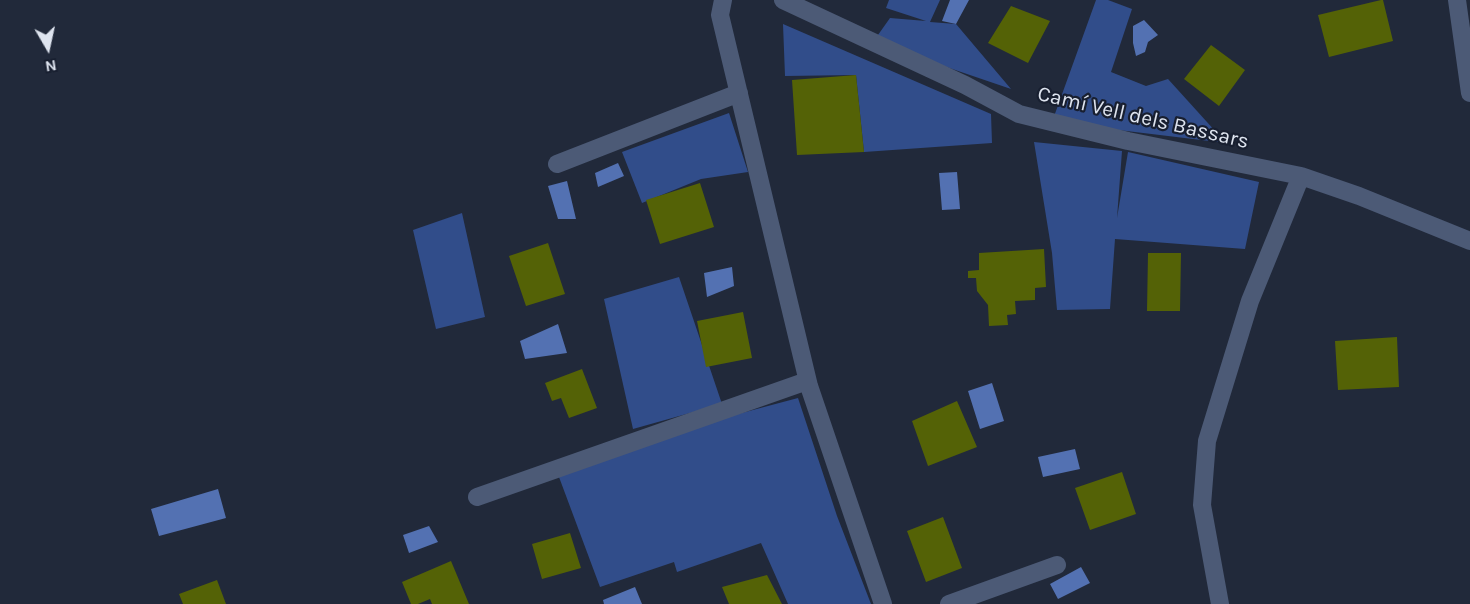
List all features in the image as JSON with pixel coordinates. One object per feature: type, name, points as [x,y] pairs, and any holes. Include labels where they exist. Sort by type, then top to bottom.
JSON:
[{"type":"street","points":[[723,0],[720,15],[807,381],[883,604]]},
{"type":"street","name":"Camí Vell dels Bassars","points":[[783,0],[1019,114],[1128,141],[1301,176],[1359,196],[1470,241]]},
{"type":"street","points":[[1457,0],[1470,93]]},
{"type":"street","points":[[557,164],[739,93]]},
{"type":"street","points":[[1220,604],[1202,505],[1207,441],[1250,301],[1301,176]]},
{"type":"street","points":[[477,497],[807,381]]},
{"type":"street","points":[[949,604],[1057,565]]},
{"type":"shaded area","points":[[889,0],[940,0],[930,22],[956,24],[1011,89],[873,42],[890,18],[926,21],[886,8]]},
{"type":"shaded area","points":[[950,0],[969,0],[956,24],[942,21]]},
{"type":"shaded area","points":[[1096,0],[1108,0],[1132,9],[1111,72],[1146,86],[1168,79],[1226,143],[1052,122]]},
{"type":"shaded area","points":[[1144,20],[1158,35],[1148,42],[1145,52],[1136,56],[1133,26]]},
{"type":"shaded area","points":[[783,24],[991,114],[992,143],[864,152],[856,75],[785,76]]},
{"type":"shaded area","points":[[729,113],[748,172],[701,179],[642,203],[622,152]]},
{"type":"shaded area","points":[[1034,142],[1122,151],[1117,218],[1128,152],[1259,182],[1245,249],[1115,239],[1110,309],[1057,310],[1052,253]]},
{"type":"shaded area","points":[[618,163],[624,176],[598,187],[595,173]]},
{"type":"shaded area","points":[[957,172],[960,209],[942,210],[939,173]]},
{"type":"shaded area","points":[[567,181],[576,219],[558,219],[548,186]]},
{"type":"shaded area","points":[[462,213],[485,317],[436,329],[413,230]]},
{"type":"shaded area","points":[[732,267],[734,286],[707,297],[704,273]]},
{"type":"shaded area","points":[[679,277],[722,404],[633,429],[604,299]]},
{"type":"shaded area","points":[[558,324],[567,353],[525,359],[520,341]]},
{"type":"shaded area","points":[[992,383],[1004,421],[980,429],[968,391]]},
{"type":"shaded area","points":[[798,398],[837,516],[871,604],[788,604],[761,543],[677,572],[674,562],[600,587],[556,469],[640,440]]},
{"type":"shaded area","points":[[1075,449],[1080,469],[1043,477],[1038,457]]},
{"type":"shaded area","points":[[218,489],[226,518],[159,536],[151,509]]},
{"type":"shaded area","points":[[429,526],[438,542],[409,553],[403,535]]},
{"type":"shaded area","points":[[1081,567],[1090,583],[1058,599],[1050,584]]},
{"type":"shaded area","points":[[635,587],[642,604],[604,604],[603,600]]},
{"type":"building","points":[[1383,0],[1393,41],[1329,57],[1318,15]]},
{"type":"building","points":[[1011,6],[1050,21],[1028,63],[988,43]]},
{"type":"building","points":[[1211,45],[1245,70],[1219,106],[1184,79]]},
{"type":"building","points":[[856,75],[864,152],[797,155],[792,80]]},
{"type":"building","points":[[700,183],[714,227],[660,244],[646,200]]},
{"type":"building","points":[[548,243],[565,294],[526,306],[509,256]]},
{"type":"building","points":[[1044,249],[1046,287],[1035,288],[1035,300],[1015,301],[1016,314],[1007,315],[1008,325],[989,326],[988,305],[977,291],[976,278],[968,278],[968,271],[979,270],[979,253]]},
{"type":"building","points":[[1148,253],[1181,253],[1180,311],[1147,311]]},
{"type":"building","points":[[743,312],[752,358],[706,367],[697,321]]},
{"type":"building","points":[[1397,337],[1399,387],[1338,390],[1335,341]]},
{"type":"building","points":[[582,369],[597,408],[569,418],[561,398],[552,401],[545,383]]},
{"type":"building","points":[[957,401],[977,447],[928,466],[912,421]]},
{"type":"building","points":[[1122,472],[1136,514],[1090,530],[1075,488]]},
{"type":"building","points":[[943,517],[962,568],[926,582],[907,531]]},
{"type":"building","points":[[570,533],[581,568],[542,579],[532,544]]},
{"type":"building","points":[[451,561],[469,604],[432,604],[430,599],[411,604],[402,582]]},
{"type":"building","points":[[767,575],[782,604],[729,604],[722,587]]},
{"type":"building","points":[[217,580],[226,604],[183,604],[179,594]]}]
